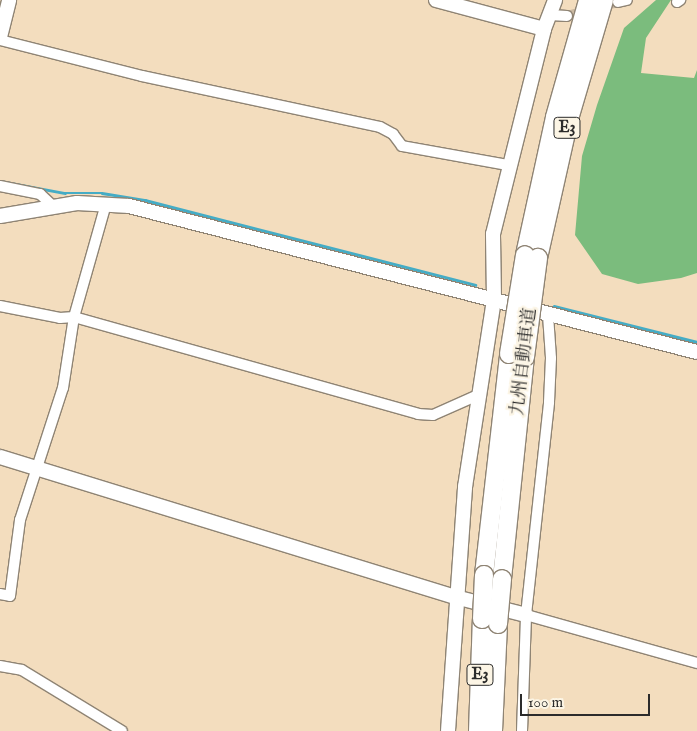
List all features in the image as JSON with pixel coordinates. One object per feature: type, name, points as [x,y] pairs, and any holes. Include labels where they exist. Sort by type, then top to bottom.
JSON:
[{"type":"highway","name":"九州自動車道","points":[[493,731],[490,622],[484,575],[555,116],[588,0]]},
{"type":"highway","name":"九州自動車道","points":[[532,256],[570,119],[616,1]]},
{"type":"highway","name":"九州自動車道","points":[[478,731],[490,622],[502,579],[517,356]]},
{"type":"street","points":[[9,0],[0,35],[142,76],[380,127],[393,134],[402,146],[508,165]]},
{"type":"street","points":[[436,0],[544,29]]},
{"type":"street","points":[[448,731],[455,596],[470,438],[494,299],[493,234],[508,165],[544,29],[555,0]]},
{"type":"street","points":[[550,14],[567,16]]},
{"type":"street","points":[[0,186],[40,194],[52,205]]},
{"type":"street","points":[[0,594],[10,596],[20,520],[63,388],[74,317],[106,204]]},
{"type":"street","points":[[0,216],[52,205],[106,204],[150,211],[494,299],[548,316],[697,352]]},
{"type":"street","points":[[0,306],[60,318],[74,317],[418,414],[433,415],[478,395]]},
{"type":"street","points":[[522,731],[526,615],[551,358],[548,316]]},
{"type":"street","points":[[0,457],[455,596],[697,664]]},
{"type":"street","points":[[0,666],[22,670],[122,731]]},
{"type":"green space","points":[[656,0],[671,0],[646,38],[641,73],[694,78],[697,70],[697,273],[681,278],[638,284],[602,274],[575,235],[582,156],[597,105],[624,28]]},
{"type":"waterway","points":[[0,181],[65,193],[102,193],[145,200],[475,285]]},
{"type":"waterway","points":[[554,306],[697,342]]},
{"type":"tunnel","points":[[567,16],[618,2]]}]
